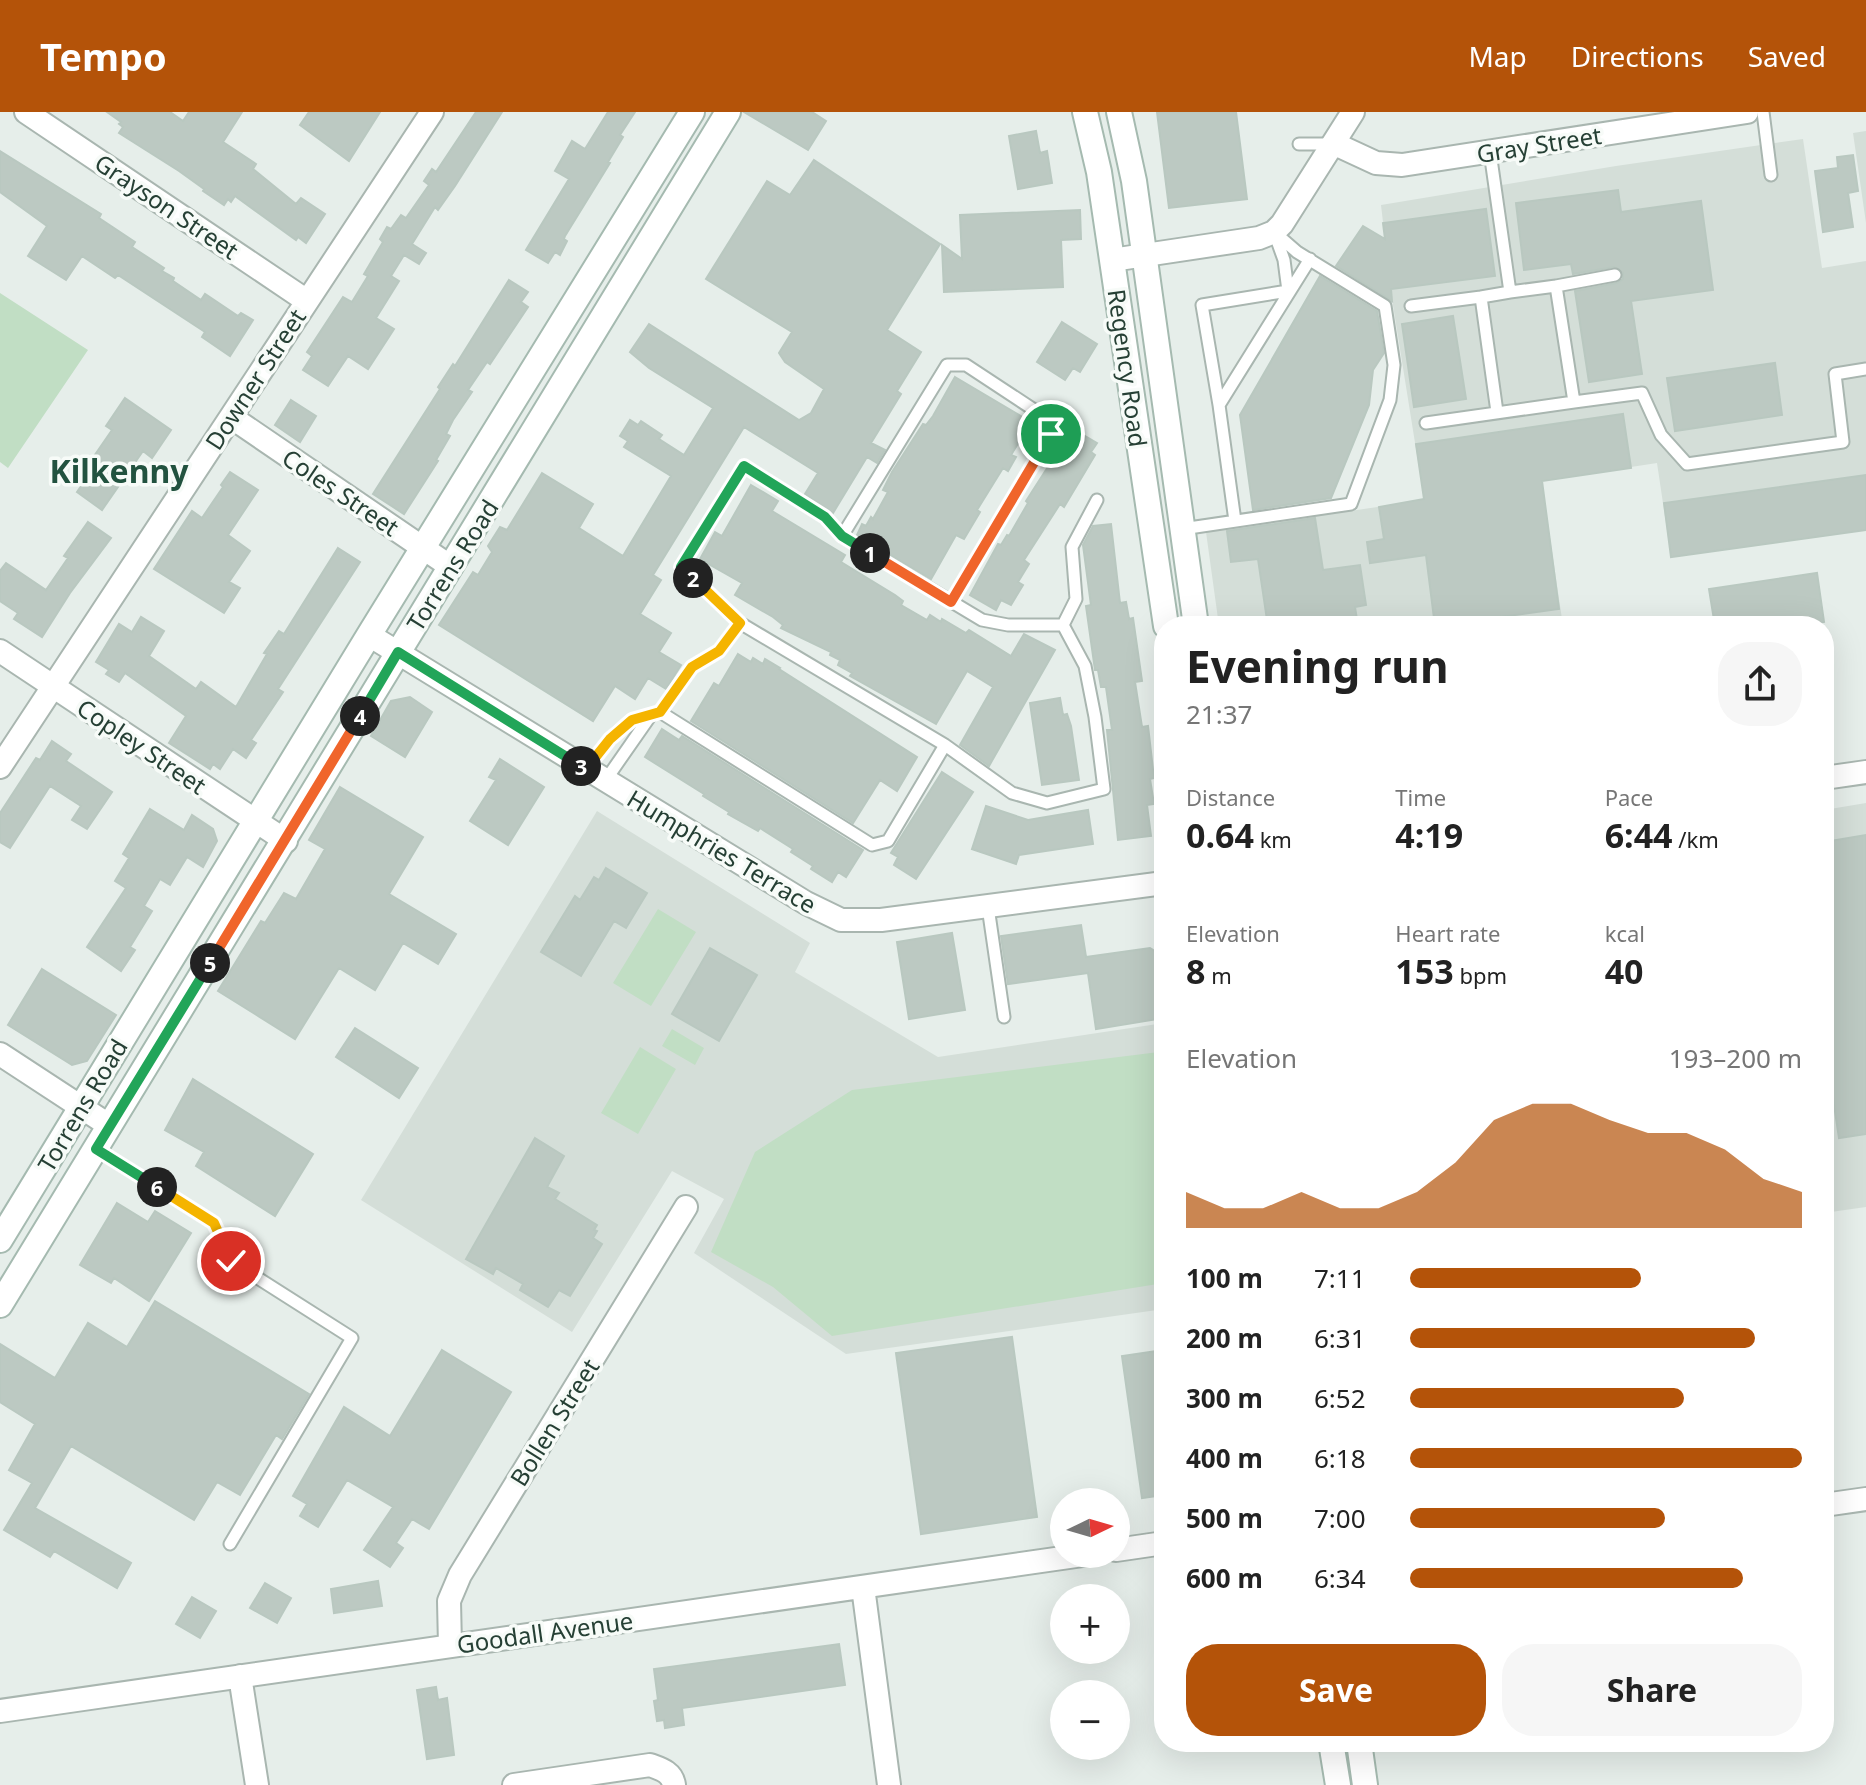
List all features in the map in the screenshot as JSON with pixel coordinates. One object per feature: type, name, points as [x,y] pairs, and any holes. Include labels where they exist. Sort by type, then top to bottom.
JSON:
[{"type":"main road","name":"Torrens Road","points":[[0,1240],[692,112]]},
{"type":"main road","name":"Torrens Road","points":[[0,1305],[286,841],[728,112]]},
{"type":"main road","name":"Regency Road","points":[[1085,112],[1099,172],[1165,616]]},
{"type":"main road","name":"Regency Road","points":[[1119,112],[1134,181],[1195,616]]},
{"type":"main road","points":[[559,329],[585,347]]},
{"type":"main road","points":[[1333,1752],[1338,1785]]},
{"type":"main road","points":[[1360,1752],[1365,1785]]},
{"type":"street","name":"Grayson Street","points":[[26,112],[307,301]]},
{"type":"street","name":"Downer Street","points":[[0,767],[432,112]]},
{"type":"street","points":[[1112,260],[1259,238],[1274,232],[1287,217],[1353,112]]},
{"type":"street","name":"Gray Street","points":[[1335,144],[1388,166],[1747,112]]},
{"type":"street","name":"Coles Street","points":[[231,417],[451,567]]},
{"type":"street","name":"Humphries Terrace","points":[[369,635],[806,903],[841,920],[881,920],[1154,884]]},
{"type":"street","name":"Copley Street","points":[[0,651],[286,841]]},
{"type":"street","points":[[1834,777],[1866,772]]},
{"type":"street","points":[[0,1054],[110,1126]]},
{"type":"street","name":"Bollen Street","points":[[450,1646],[449,1601],[460,1575],[686,1207]]},
{"type":"street","points":[[1834,1504],[1866,1499]]},
{"type":"street","points":[[1130,1548],[1154,1544]]},
{"type":"street","name":"Goodall Avenue","points":[[0,1711],[1050,1560]]},
{"type":"street","points":[[863,1587],[889,1785]]},
{"type":"street","points":[[240,1676],[257,1785]]},
{"type":"street","points":[[514,1785],[650,1765],[663,1769],[673,1778],[674,1785]]},
{"type":"lane","points":[[1763,112],[1771,175]]},
{"type":"lane","points":[[1299,144],[1335,144]]},
{"type":"lane","points":[[1490,152],[1510,292]]},
{"type":"lane","points":[[1182,529],[1351,504],[1390,400],[1394,365],[1385,306],[1297,252],[1274,232]]},
{"type":"lane","points":[[1274,232],[1284,260],[1288,291]]},
{"type":"lane","points":[[1219,405],[1310,259]]},
{"type":"lane","points":[[1411,306],[1615,275]]},
{"type":"lane","points":[[1556,286],[1574,402]]},
{"type":"lane","points":[[1235,521],[1202,305],[1288,291]]},
{"type":"lane","points":[[1481,297],[1497,412]]},
{"type":"lane","points":[[842,536],[947,365],[966,365],[1048,419],[1051,434],[951,602]]},
{"type":"lane","points":[[1426,423],[1642,393],[1661,435],[1687,464],[1843,442],[1835,374],[1866,369]]},
{"type":"lane","points":[[744,466],[825,517],[842,536],[982,620],[1008,625],[1063,625],[1085,666],[1104,789],[1047,803],[1012,793],[945,745],[740,623],[681,567],[744,466]]},
{"type":"lane","points":[[1063,625],[1076,599],[1072,547],[1097,500]]},
{"type":"lane","points":[[596,775],[655,714],[692,667],[719,651],[740,623]]},
{"type":"lane","points":[[596,775],[610,739],[632,720],[655,714],[872,845],[888,841],[945,745]]},
{"type":"lane","points":[[988,907],[1004,1017]]},
{"type":"lane","points":[[96,1149],[214,1223],[231,1261],[352,1338],[230,1544]]},
{"type":"shaded area","points":[[1866,131],[1866,223],[1853,133]]},
{"type":"shaded area","points":[[1803,139],[1822,268],[1866,261],[1866,530],[1671,557],[1657,463],[1424,499],[1392,299],[1381,205]]},
{"type":"shaded area","points":[[1542,483],[1562,616],[1218,616],[1206,532]]},
{"type":"shaded area","points":[[1866,803],[1866,1207],[1834,1212],[1834,808]]},
{"type":"shaded area","points":[[597,811],[810,943],[795,972],[938,1057],[1154,1025],[1154,1310],[846,1354],[694,1253],[724,1199],[672,1171],[572,1332],[361,1200]]},
{"type":"green space","points":[[0,293],[88,350],[8,468],[0,462]]},
{"type":"green space","points":[[658,909],[696,932],[651,1006],[613,983]]},
{"type":"green space","points":[[672,1029],[704,1048],[695,1065],[662,1046]]},
{"type":"green space","points":[[640,1047],[676,1069],[638,1134],[601,1113]]},
{"type":"green space","points":[[1154,1053],[1154,1285],[832,1336],[773,1287],[711,1252],[755,1152],[852,1090]]},
{"type":"building","points":[[107,112],[170,112],[183,121],[189,112],[242,112],[223,142],[256,164],[253,169],[296,204],[301,198],[325,214],[306,243],[298,237],[296,240],[235,196],[224,205],[203,191],[179,171],[119,133],[123,127],[119,124],[121,122]]},
{"type":"building","points":[[309,112],[380,112],[349,161],[300,125]]},
{"type":"building","points":[[476,112],[502,112],[455,186],[438,210],[435,207],[412,244],[426,253],[419,264],[404,255],[391,276],[399,281],[376,318],[394,329],[368,369],[348,356],[328,386],[303,370],[312,356],[307,352],[343,297],[352,302],[368,276],[364,274],[383,242],[380,239],[387,227],[391,229],[401,215],[406,218],[429,185],[424,181],[432,169],[436,172]]},
{"type":"building","points":[[608,112],[635,112],[620,135],[623,137],[610,163],[565,236],[567,241],[560,255],[555,252],[548,263],[526,250],[569,179],[555,171],[572,141],[585,149]]},
{"type":"building","points":[[744,112],[812,112],[826,121],[808,150]]},
{"type":"building","points":[[1157,112],[1236,112],[1247,199],[1169,208]]},
{"type":"building","points":[[1036,131],[1040,153],[1047,151],[1052,183],[1018,189],[1009,136]]},
{"type":"building","points":[[0,151],[101,214],[99,218],[135,242],[132,247],[164,268],[162,271],[174,278],[173,281],[201,300],[205,294],[238,316],[241,313],[253,320],[230,356],[202,337],[205,332],[118,275],[115,278],[82,256],[66,280],[28,256],[47,226],[0,192]]},
{"type":"building","points":[[1853,155],[1858,191],[1848,193],[1853,227],[1823,232],[1815,171],[1838,168],[1837,157]]},
{"type":"building","points":[[814,160],[940,244],[887,330],[921,352],[897,391],[901,394],[871,443],[885,450],[877,463],[867,457],[833,513],[805,494],[818,473],[744,427],[653,575],[661,580],[640,614],[671,633],[659,652],[681,665],[666,689],[648,678],[635,699],[615,686],[593,721],[439,625],[473,572],[478,575],[492,552],[488,546],[500,527],[507,530],[542,473],[593,504],[579,528],[623,556],[671,476],[624,447],[628,441],[620,436],[630,420],[638,425],[641,421],[662,435],[659,439],[684,455],[713,408],[649,368],[630,352],[649,324],[799,420],[811,413],[824,389],[785,362],[779,353],[792,332],[706,279],[767,181],[790,195]]},
{"type":"building","points":[[1618,190],[1621,212],[1701,201],[1713,290],[1631,301],[1642,374],[1589,382],[1575,291],[1617,283],[1623,279],[1623,273],[1614,267],[1573,274],[1571,264],[1524,270],[1516,203]]},
{"type":"building","points":[[1486,209],[1495,276],[1391,289],[1392,301],[1336,266],[1363,226],[1385,239],[1383,223]]},
{"type":"building","points":[[1080,210],[1081,239],[1061,240],[1063,287],[944,292],[942,245],[962,259],[960,215]]},
{"type":"building","points":[[1320,276],[1377,311],[1384,353],[1373,370],[1369,405],[1331,498],[1253,510],[1240,415]]},
{"type":"building","points":[[509,280],[528,292],[521,302],[528,307],[490,364],[487,362],[468,390],[472,392],[446,434],[450,436],[438,461],[404,514],[373,494],[440,389],[438,387],[453,364],[455,366]]},
{"type":"building","points":[[1453,316],[1466,399],[1414,407],[1402,324]]},
{"type":"building","points":[[1062,322],[1097,344],[1080,372],[1073,368],[1065,380],[1037,362]]},
{"type":"building","points":[[1775,363],[1782,415],[1675,431],[1667,378]]},
{"type":"building","points":[[955,377],[1031,422],[1011,455],[1016,457],[1008,471],[1003,468],[977,510],[980,512],[964,539],[956,535],[931,579],[857,535],[862,524],[866,526],[871,517],[873,519],[888,492],[883,490],[892,472],[923,424],[926,425],[933,416]]},
{"type":"building","points":[[125,398],[171,430],[152,458],[143,451],[102,510],[77,492],[86,479],[81,475],[112,430],[106,426]]},
{"type":"building","points":[[291,400],[316,416],[300,442],[275,425]]},
{"type":"building","points":[[1623,414],[1631,468],[1542,481],[1559,609],[1508,616],[1434,616],[1426,555],[1370,563],[1367,542],[1384,539],[1379,507],[1424,499],[1416,444]]},
{"type":"building","points":[[1068,426],[1097,443],[1091,452],[1095,455],[1064,507],[1060,504],[1024,560],[1029,564],[1018,582],[1023,585],[1011,605],[1001,600],[996,610],[970,595],[998,544],[1001,545],[1009,536],[1028,503],[1026,501],[1060,448],[1055,445]]},
{"type":"building","points":[[230,472],[258,490],[228,535],[250,551],[229,582],[240,588],[224,613],[154,569],[192,511],[202,518]]},
{"type":"building","points":[[1866,475],[1866,530],[1671,557],[1664,503]]},
{"type":"building","points":[[751,485],[778,501],[772,511],[845,555],[841,562],[895,595],[903,601],[901,605],[927,620],[930,615],[966,633],[969,630],[1011,656],[1024,634],[1055,650],[989,766],[960,745],[993,687],[967,671],[936,724],[850,676],[852,673],[838,665],[840,660],[830,655],[831,652],[781,628],[783,625],[773,617],[735,595],[742,583],[700,559],[715,532],[722,536]]},
{"type":"building","points":[[1315,518],[1323,570],[1360,565],[1366,605],[1355,607],[1356,616],[1266,616],[1258,559],[1231,562],[1227,531]]},
{"type":"building","points":[[88,522],[111,538],[42,637],[14,619],[18,613],[0,601],[0,571],[6,563],[46,590],[68,558],[64,556]]},
{"type":"building","points":[[1111,524],[1120,603],[1126,602],[1129,619],[1133,618],[1142,681],[1135,682],[1142,727],[1148,726],[1154,778],[1150,779],[1154,804],[1147,805],[1151,836],[1118,840],[1107,730],[1112,730],[1106,687],[1101,687],[1098,670],[1095,670],[1086,606],[1091,605],[1083,545],[1093,526]]},
{"type":"building","points":[[338,548],[360,562],[278,689],[283,692],[251,740],[256,743],[246,758],[233,749],[220,769],[213,764],[210,769],[169,743],[186,716],[125,673],[119,682],[106,674],[109,670],[96,662],[119,624],[132,632],[141,617],[164,631],[149,656],[196,689],[201,682],[236,707],[267,654],[264,653],[279,631],[284,634]]},
{"type":"building","points":[[1817,573],[1823,616],[1713,616],[1709,589]]},
{"type":"building","points":[[738,654],[751,662],[753,658],[763,664],[765,659],[917,757],[897,791],[880,780],[853,823],[691,721],[714,683],[719,686]]},
{"type":"building","points":[[410,697],[432,712],[405,757],[371,736],[391,701]]},
{"type":"building","points":[[1060,698],[1063,715],[1067,714],[1071,726],[1079,780],[1042,785],[1030,703]]},
{"type":"building","points":[[662,729],[679,740],[682,736],[863,850],[846,877],[838,872],[832,882],[811,869],[813,866],[791,852],[793,849],[760,828],[758,831],[728,814],[704,794],[645,757]]},
{"type":"building","points":[[52,741],[71,754],[66,761],[112,792],[87,829],[72,820],[81,806],[50,786],[10,848],[0,842],[0,813],[36,758],[40,760]]},
{"type":"building","points":[[500,759],[544,787],[508,845],[470,821],[496,780],[489,777]]},
{"type":"building","points":[[942,772],[973,792],[916,879],[894,865],[898,857],[891,853]]},
{"type":"building","points":[[340,787],[423,837],[389,894],[456,934],[438,964],[403,943],[375,990],[339,968],[295,1039],[218,991],[261,921],[265,923],[284,893],[296,899],[325,849],[309,840]]},
{"type":"building","points":[[986,806],[1028,820],[1088,810],[1093,844],[1019,855],[1016,864],[972,849]]},
{"type":"building","points":[[150,809],[184,830],[192,815],[213,829],[217,841],[203,867],[187,857],[170,885],[160,879],[144,906],[152,911],[130,947],[135,950],[121,971],[87,947],[126,888],[115,881],[129,858],[123,854]]},
{"type":"building","points":[[1866,835],[1866,1134],[1839,1138],[1834,1105],[1834,840]]},
{"type":"building","points":[[606,868],[647,893],[626,928],[614,921],[581,976],[541,952],[575,896],[580,900],[594,877],[599,880]]},
{"type":"building","points":[[1081,925],[1086,957],[1150,948],[1154,950],[1154,1020],[1096,1029],[1088,973],[1008,984],[1001,936]]},
{"type":"building","points":[[952,933],[965,1010],[909,1019],[897,942]]},
{"type":"building","points":[[710,948],[757,975],[719,1041],[672,1014]]},
{"type":"building","points":[[42,969],[116,1015],[87,1061],[72,1065],[8,1025]]},
{"type":"building","points":[[355,1028],[418,1068],[399,1098],[336,1057]]},
{"type":"building","points":[[193,1079],[313,1154],[275,1216],[196,1166],[204,1152],[165,1130]]},
{"type":"building","points":[[535,1138],[564,1156],[547,1187],[559,1193],[555,1199],[597,1225],[593,1238],[602,1244],[570,1296],[559,1290],[548,1307],[520,1290],[523,1284],[496,1268],[493,1274],[466,1259]]},
{"type":"building","points":[[117,1203],[148,1222],[155,1211],[191,1233],[149,1301],[114,1278],[111,1283],[80,1265]]},
{"type":"building","points":[[155,1301],[309,1394],[282,1439],[276,1435],[240,1495],[217,1482],[194,1520],[71,1446],[35,1508],[131,1563],[117,1588],[54,1551],[50,1557],[4,1530],[32,1483],[9,1470],[35,1424],[0,1402],[0,1344],[55,1378],[88,1323],[127,1347]]},
{"type":"building","points":[[1012,1337],[1037,1517],[921,1534],[896,1353]]},
{"type":"building","points":[[442,1350],[511,1392],[429,1529],[412,1519],[396,1543],[403,1548],[390,1567],[364,1550],[393,1507],[347,1480],[318,1527],[300,1516],[307,1504],[293,1496],[344,1407],[390,1436]]},
{"type":"building","points":[[1154,1351],[1154,1496],[1142,1498],[1122,1356]]},
{"type":"building","points":[[378,1581],[382,1606],[334,1613],[331,1589]]},
{"type":"building","points":[[265,1583],[291,1598],[277,1623],[250,1608]]},
{"type":"building","points":[[192,1597],[216,1611],[200,1638],[176,1624]]},
{"type":"building","points":[[839,1644],[845,1685],[682,1708],[684,1725],[665,1728],[664,1720],[657,1721],[654,1669]]},
{"type":"building","points":[[436,1687],[438,1700],[447,1698],[454,1755],[427,1759],[417,1690]]},
{"type":"district","name":"Kilkenny","points":[[119,470]]},
{"type":"route","points":[[231,1261],[214,1223],[96,1149],[286,841],[398,652],[586,769],[610,739],[632,720],[660,712],[692,667],[719,651],[740,623],[681,567],[744,466],[825,517],[842,536],[951,602],[1051,434]]}]
